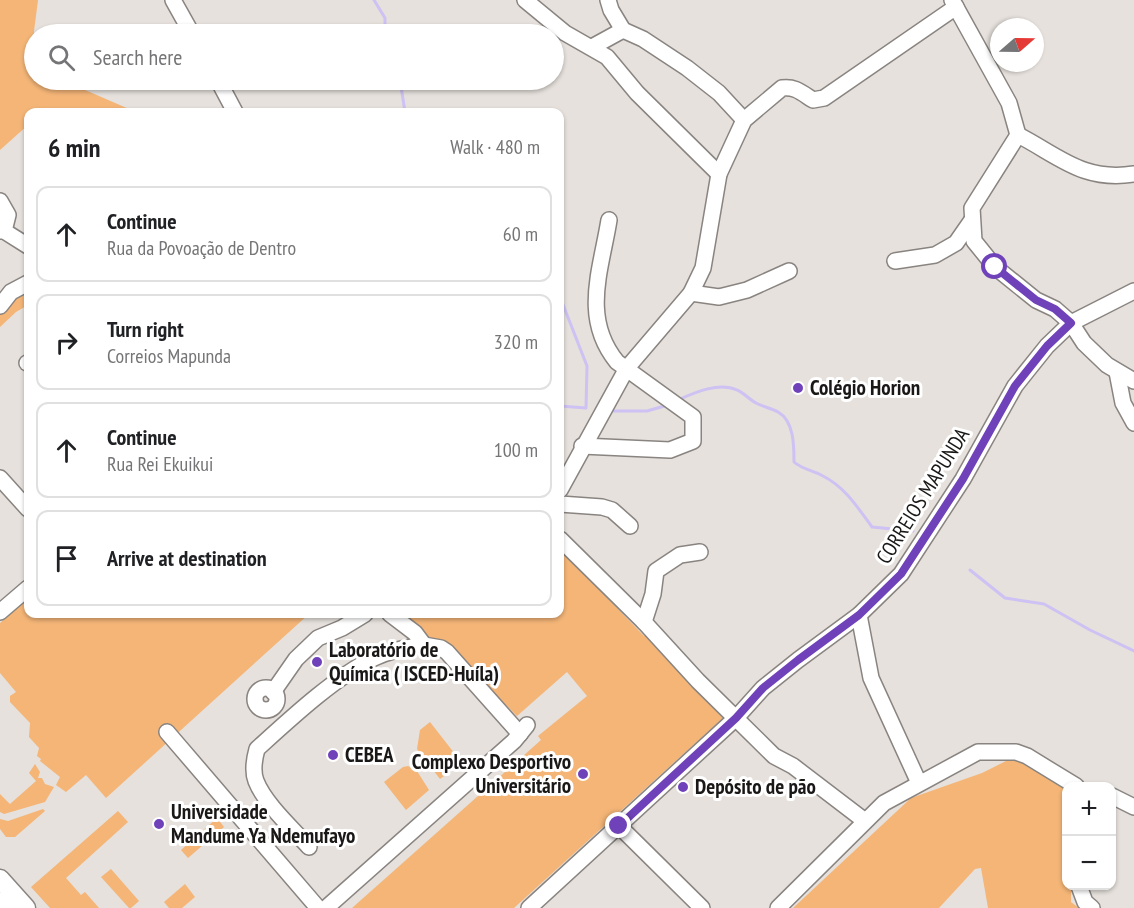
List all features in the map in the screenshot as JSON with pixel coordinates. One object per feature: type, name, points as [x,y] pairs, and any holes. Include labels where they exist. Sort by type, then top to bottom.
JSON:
[{"type":"main road","points":[[0,879],[26,908]]},
{"type":"main road","points":[[0,902],[5,908]]},
{"type":"street","points":[[173,0],[186,24]]},
{"type":"street","points":[[525,0],[554,24]]},
{"type":"street","points":[[608,0],[623,30],[643,39],[687,68],[718,93],[744,120]]},
{"type":"street","points":[[564,482],[627,368],[691,293],[703,268],[719,174],[744,120],[782,88],[796,89],[813,100],[824,98],[954,4],[1009,103],[1018,135],[1086,172],[1108,176],[1134,174]]},
{"type":"street","points":[[592,47],[623,30]]},
{"type":"street","points":[[564,32],[607,57],[637,93],[719,174]]},
{"type":"street","points":[[223,90],[233,108]]},
{"type":"street","points":[[1018,135],[972,208],[974,241],[995,267],[1036,300],[1055,309],[1071,323],[1084,343],[1107,365],[1134,381]]},
{"type":"street","points":[[0,201],[9,215],[2,231],[24,244]]},
{"type":"street","points":[[582,446],[670,450],[693,441],[693,417],[617,362],[608,351],[594,304],[609,220]]},
{"type":"street","points":[[895,261],[935,255],[956,243],[972,220]]},
{"type":"street","points":[[691,293],[719,297],[747,290],[789,271]]},
{"type":"street","points":[[0,306],[11,292],[24,285]]},
{"type":"street","name":"CORREIOS MAPUNDA","points":[[529,908],[736,718],[772,681],[859,615],[901,574],[963,479],[1015,386],[1047,346],[1071,323],[1134,291]]},
{"type":"street","points":[[1118,372],[1122,403],[1134,423]]},
{"type":"street","points":[[0,478],[24,505]]},
{"type":"street","points":[[564,504],[612,510],[630,526]]},
{"type":"street","points":[[564,543],[774,756],[793,766],[865,821]]},
{"type":"street","points":[[644,622],[652,600],[656,571],[680,555],[700,552]]},
{"type":"street","points":[[0,612],[24,591]]},
{"type":"street","points":[[859,615],[871,678],[919,783]]},
{"type":"street","points":[[273,692],[296,659],[318,638],[358,618]]},
{"type":"street","points":[[395,618],[415,633],[424,645]]},
{"type":"street","points":[[309,847],[265,797],[256,781],[253,762],[256,749],[347,673],[376,657],[396,650],[424,645],[441,648],[523,729],[514,741],[327,908]]},
{"type":"street","points":[[167,732],[318,908]]},
{"type":"street","points":[[778,908],[884,803],[978,752],[1016,752],[1027,756],[1069,782]]},
{"type":"street","points":[[1116,798],[1134,807]]},
{"type":"street","points":[[619,826],[702,908]]},
{"type":"street","points":[[1081,890],[1085,902],[1092,908]]},
{"type":"shaded area","points":[[0,0],[38,0],[35,24],[24,24],[24,90],[85,90],[127,108],[24,108],[24,129],[0,150]]},
{"type":"shaded area","points":[[24,288],[24,307],[0,327],[0,309]]},
{"type":"shaded area","name":"Complexo Desportivo Universitário","points":[[564,553],[644,636],[646,635],[723,718],[514,908],[352,908],[541,740],[538,736],[587,696],[567,672],[517,716],[446,645],[430,638],[404,618],[564,618]]},
{"type":"shaded area","points":[[24,602],[24,618],[305,618],[106,798],[86,775],[66,792],[56,785],[60,777],[40,761],[41,759],[37,756],[39,748],[29,737],[30,723],[10,702],[10,696],[16,692],[0,673],[0,623]]},
{"type":"shaded area","points":[[430,722],[462,763],[440,779],[417,749],[420,730]]},
{"type":"shaded area","points":[[1016,756],[1062,784],[1062,890],[1071,890],[1071,902],[1079,908],[988,908],[981,868],[975,869],[939,908],[793,908],[911,798],[982,773]]},
{"type":"shaded area","points":[[35,764],[40,772],[38,778],[42,778],[45,784],[54,787],[45,802],[4,814],[0,812],[0,794],[10,804],[36,781],[29,773]]},
{"type":"shaded area","points":[[408,766],[417,771],[429,790],[406,810],[384,782],[403,767]]},
{"type":"shaded area","points":[[43,809],[45,811],[15,837],[6,837],[0,829],[0,819],[8,821]]},
{"type":"shaded area","points":[[118,811],[128,822],[66,878],[81,895],[85,892],[99,908],[50,908],[31,887]]},
{"type":"shaded area","points":[[217,818],[224,827],[188,858],[181,850]]},
{"type":"shaded area","points":[[111,869],[139,901],[131,908],[101,877]]},
{"type":"shaded area","points":[[185,884],[195,897],[182,908],[169,908],[164,902]]},
{"type":"waterway","points":[[374,0],[385,18],[385,24]]},
{"type":"waterway","points":[[402,90],[404,108]]},
{"type":"waterway","points":[[564,307],[587,366],[586,408],[564,406]]},
{"type":"waterway","points":[[680,399],[715,387],[723,387],[739,391],[754,402],[778,412],[790,427],[794,462],[838,486],[872,527],[913,531]]},
{"type":"waterway","points":[[614,411],[647,411],[668,405]]},
{"type":"waterway","points":[[970,570],[1005,598],[1044,604],[1134,651]]},
{"type":"place","name":"Colégio Horion","points":[[798,388]]},
{"type":"place","name":"Laboratório de Química ( ISCED-Huíla)","points":[[317,662]]},
{"type":"place","name":"CEBEA","points":[[333,755]]},
{"type":"place","name":"Complexo Desportivo Universitário","points":[[583,774]]},
{"type":"place","name":"Depósito de pão","points":[[683,787]]},
{"type":"place","name":"Universidade Mandume Ya Ndemufayo","points":[[159,824]]},
{"type":"route","points":[[619,826],[736,718],[763,688],[859,615],[901,574],[963,479],[1015,386],[1047,346],[1071,323],[1055,309],[1036,300],[995,267]]}]
